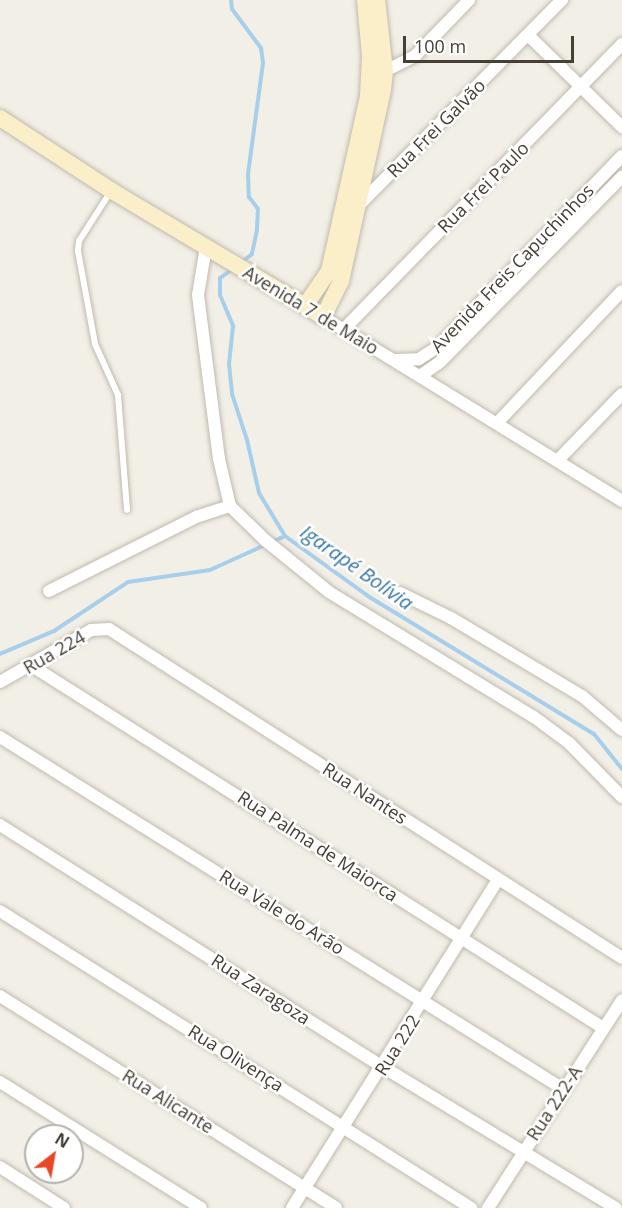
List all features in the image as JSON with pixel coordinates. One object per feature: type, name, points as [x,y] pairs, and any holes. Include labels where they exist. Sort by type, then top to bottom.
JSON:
[{"type":"street","points":[[305,306],[329,271],[378,75],[364,0]]},
{"type":"street","points":[[323,317],[341,281],[359,205],[378,75],[377,0]]},
{"type":"street","points":[[378,75],[415,56],[469,0]]},
{"type":"street","name":"Rua Frei Galvão","points":[[359,205],[562,0]]},
{"type":"street","points":[[528,35],[622,127]]},
{"type":"street","name":"Rua Frei Paulo","points":[[343,330],[622,44]]},
{"type":"street","name":"Avenida 7 de Maio","points":[[0,118],[112,191],[498,422],[622,500]]},
{"type":"street","name":"Avenida Freis Capuchinhos","points":[[392,359],[419,359],[439,346],[622,156]]},
{"type":"street","name":"Avenida Freis Capuchinhos","points":[[420,376],[447,354],[622,177]]},
{"type":"street","points":[[214,251],[198,295],[219,459],[230,506],[265,540],[329,592],[561,736],[622,797]]},
{"type":"street","points":[[498,422],[622,291]]},
{"type":"street","points":[[558,460],[622,394]]},
{"type":"street","points":[[49,591],[196,517],[230,506]]},
{"type":"street","points":[[399,593],[451,618],[582,696],[622,730]]},
{"type":"street","name":"Rua 224","points":[[0,682],[32,666],[92,630],[109,629]]},
{"type":"street","name":"Rua Nantes","points":[[109,629],[622,958]]},
{"type":"street","name":"Rua Palma de Maiorca","points":[[32,666],[603,1028]]},
{"type":"street","name":"Rua Vale do Arão","points":[[0,737],[563,1089]]},
{"type":"street","name":"Rua Zaragoza","points":[[0,825],[383,1067],[616,1208]]},
{"type":"street","name":"Rua 222","points":[[292,1208],[383,1067],[498,879]]},
{"type":"street","name":"Rua Olivença","points":[[0,911],[471,1208]]},
{"type":"street","name":"Rua Alicante","points":[[0,996],[336,1208]]},
{"type":"street","name":"Rua 222-A","points":[[488,1208],[523,1150],[622,1000]]},
{"type":"street","points":[[0,1082],[201,1208]]},
{"type":"street","points":[[0,1167],[64,1208]]},
{"type":"street","points":[[39,1192],[44,1208]]},
{"type":"lane","points":[[112,191],[79,241],[78,251],[95,344],[118,396],[127,510]]},
{"type":"waterway","name":"Igarapé Bolívia","points":[[231,0],[232,9],[261,48],[263,63],[248,174],[249,197],[258,209],[257,230],[252,254],[242,262]]},
{"type":"waterway","name":"Igarapé Bolívia","points":[[234,268],[220,278],[220,295],[233,326],[229,364],[232,394],[247,440],[259,493],[285,536],[371,598],[594,734],[622,769]]},
{"type":"waterway","points":[[0,654],[54,631],[128,582],[210,570],[285,536]]}]
